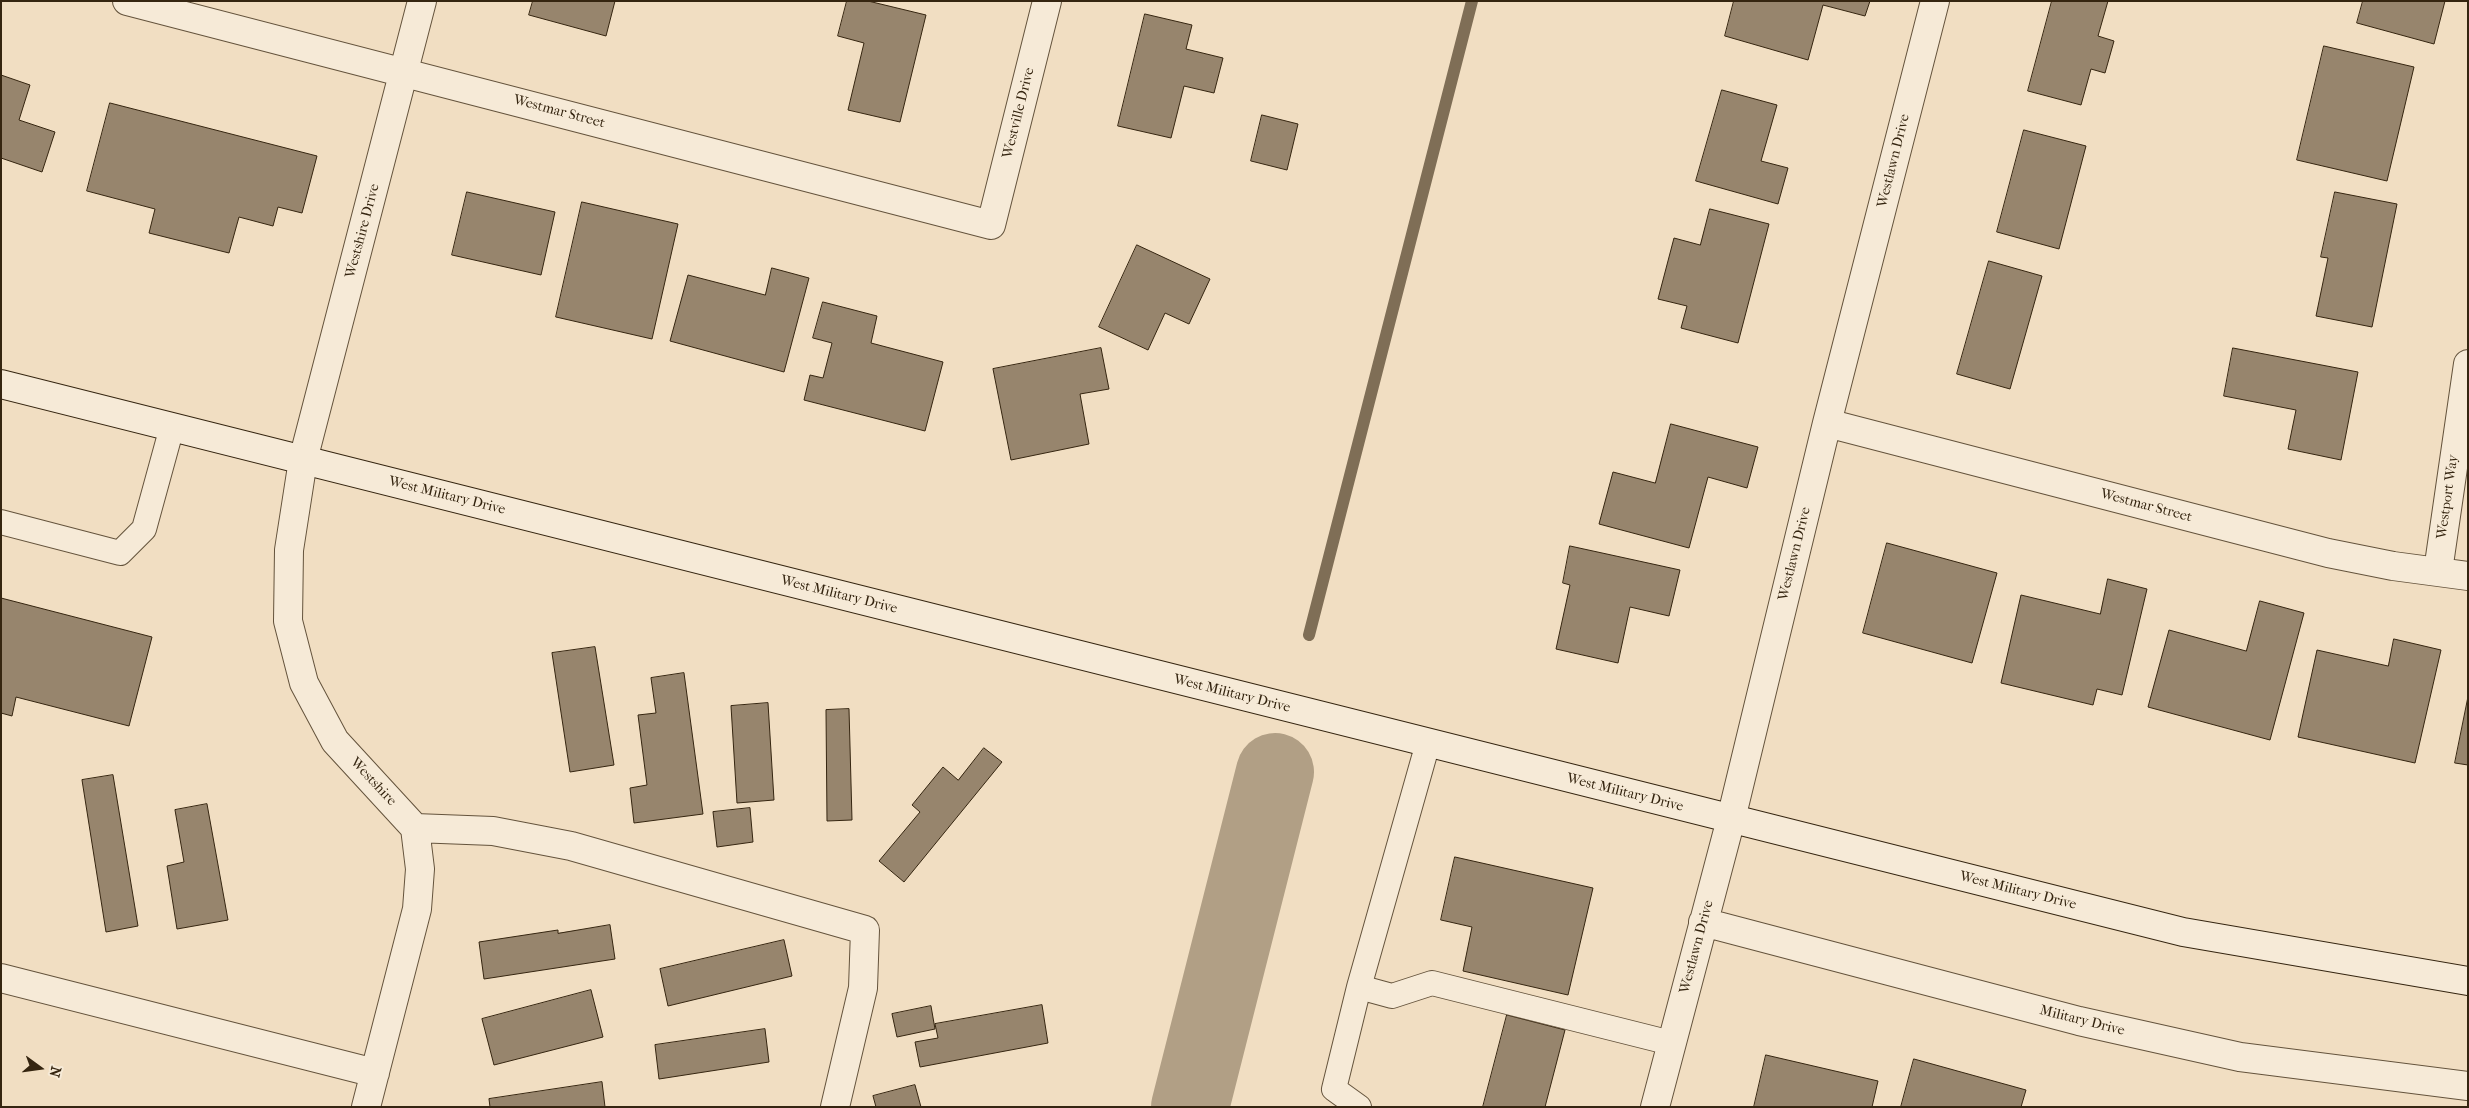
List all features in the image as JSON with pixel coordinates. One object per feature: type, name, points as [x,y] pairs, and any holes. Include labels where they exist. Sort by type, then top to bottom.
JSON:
[{"type":"street","name":"Westmar Street","points":[[127,1],[991,225]]},
{"type":"street","name":"Westshire Drive","points":[[303,460],[422,1]]},
{"type":"street","name":"Westville Drive","points":[[991,225],[1047,1]]},
{"type":"street","name":"Westlawn Drive","points":[[1655,1107],[1731,819],[1827,423],[1935,1]]},
{"type":"street","name":"Westport Way","points":[[2438,571],[2468,364]]},
{"type":"street","name":"West Military Drive","points":[[1,384],[2182,932],[2468,981]]},
{"type":"street","name":"Westmar Street","points":[[1827,423],[2328,553],[2393,566],[2468,576]]},
{"type":"street","name":"Westshire","points":[[303,460],[289,550],[288,621],[304,682],[335,741],[415,828]]},
{"type":"street","points":[[366,1107],[417,909],[420,869],[415,828],[493,831],[571,846],[865,930],[863,988],[835,1107]]},
{"type":"street","name":"Military Drive","points":[[1703,922],[2079,1021],[2230,1055],[2468,1086]]},
{"type":"street","points":[[1,978],[375,1073]]},
{"type":"lane","points":[[1,522],[120,553],[144,529],[172,427]]},
{"type":"lane","points":[[1359,1107],[1334,1089],[1359,988],[1428,743]]},
{"type":"lane","points":[[1359,988],[1392,996],[1432,983],[1671,1043]]},
{"type":"building","points":[[533,1],[615,1],[606,36],[529,15]]},
{"type":"building","points":[[847,1],[868,1],[926,15],[900,122],[848,110],[864,43],[838,36]]},
{"type":"building","points":[[1734,1],[1870,1],[1865,16],[1823,5],[1808,60],[1725,36]]},
{"type":"building","points":[[2052,1],[2108,1],[2098,36],[2114,41],[2105,73],[2091,69],[2081,105],[2028,91]]},
{"type":"building","points":[[2363,1],[2445,1],[2434,44],[2357,23]]},
{"type":"building","points":[[1145,14],[1192,25],[1186,49],[1223,58],[1214,93],[1184,86],[1171,138],[1118,126]]},
{"type":"building","points":[[2324,46],[2414,67],[2387,181],[2297,160]]},
{"type":"building","points":[[1,75],[30,85],[19,120],[55,132],[42,172],[1,158]]},
{"type":"building","points":[[1722,90],[1777,105],[1761,161],[1788,168],[1778,204],[1696,181]]},
{"type":"building","points":[[110,103],[317,156],[302,213],[278,207],[273,226],[239,217],[229,253],[149,233],[155,209],[87,191]]},
{"type":"building","points":[[1262,115],[1298,124],[1287,170],[1251,161]]},
{"type":"building","points":[[2024,130],[2086,146],[2059,249],[1997,232]]},
{"type":"building","points":[[467,192],[555,212],[541,275],[452,255]]},
{"type":"building","points":[[2335,192],[2397,204],[2372,327],[2316,316],[2328,258],[2321,257]]},
{"type":"building","points":[[582,202],[678,224],[652,339],[556,317]]},
{"type":"building","points":[[1710,209],[1769,224],[1738,343],[1681,328],[1687,306],[1658,299],[1674,238],[1700,245]]},
{"type":"building","points":[[1137,245],[1210,279],[1189,324],[1165,313],[1148,350],[1099,327]]},
{"type":"building","points":[[1989,261],[2042,276],[2010,389],[1957,374]]},
{"type":"building","points":[[772,268],[809,278],[784,372],[670,341],[688,275],[765,295]]},
{"type":"building","points":[[823,302],[877,316],[871,343],[943,362],[925,431],[804,400],[810,375],[823,378],[832,343],[813,338]]},
{"type":"building","points":[[1101,348],[1109,389],[1080,394],[1089,444],[1011,460],[993,369]]},
{"type":"building","points":[[2233,348],[2358,372],[2341,460],[2288,449],[2296,410],[2224,396]]},
{"type":"building","points":[[1671,424],[1758,447],[1747,488],[1708,477],[1689,548],[1599,524],[1613,472],[1655,483]]},
{"type":"building","points":[[1887,543],[1997,573],[1972,663],[1863,633]]},
{"type":"building","points":[[1570,546],[1680,570],[1669,616],[1630,607],[1618,663],[1556,649],[1570,585],[1563,583]]},
{"type":"building","points":[[2108,579],[2147,589],[2122,695],[2097,689],[2093,705],[2001,683],[2021,595],[2100,614]]},
{"type":"building","points":[[1,598],[152,637],[129,726],[16,697],[12,716],[1,713]]},
{"type":"building","points":[[2260,601],[2304,613],[2270,740],[2148,707],[2169,630],[2246,651]]},
{"type":"building","points":[[2394,639],[2441,650],[2415,763],[2298,737],[2317,650],[2388,666]]},
{"type":"building","points":[[595,647],[614,765],[570,772],[552,653]]},
{"type":"building","points":[[684,673],[703,814],[634,823],[630,788],[647,785],[638,715],[656,713],[651,678]]},
{"type":"building","points":[[2468,697],[2468,765],[2455,763]]},
{"type":"building","points":[[768,703],[774,800],[737,803],[731,706]]},
{"type":"building","points":[[849,709],[852,820],[827,821],[826,710]]},
{"type":"building","points":[[984,748],[1002,762],[904,882],[879,861],[920,812],[912,805],[943,767],[958,780]]},
{"type":"building","points":[[113,775],[138,926],[106,932],[82,780]]},
{"type":"building","points":[[207,804],[228,920],[177,929],[167,866],[184,862],[175,810]]},
{"type":"building","points":[[750,808],[753,842],[717,847],[713,812]]},
{"type":"building","points":[[1455,857],[1593,888],[1568,995],[1463,971],[1472,927],[1441,920]]},
{"type":"building","points":[[610,925],[615,959],[484,979],[479,942],[558,930],[558,933]]},
{"type":"building","points":[[784,940],[792,976],[668,1006],[660,969]]},
{"type":"building","points":[[591,990],[603,1037],[494,1065],[482,1019]]},
{"type":"building","points":[[1042,1005],[1048,1043],[920,1067],[915,1042],[938,1038],[935,1024]]},
{"type":"building","points":[[931,1006],[935,1029],[897,1037],[892,1014]]},
{"type":"building","points":[[1507,1015],[1565,1030],[1545,1107],[1483,1107]]},
{"type":"building","points":[[765,1029],[769,1062],[659,1079],[655,1045]]},
{"type":"building","points":[[1766,1055],[1878,1081],[1872,1107],[1754,1107]]},
{"type":"building","points":[[1914,1059],[2026,1090],[2021,1107],[1901,1107]]},
{"type":"building","points":[[602,1082],[605,1107],[490,1107],[489,1099]]},
{"type":"building","points":[[915,1085],[921,1107],[876,1107],[873,1096]]},
{"type":"waterway","points":[[1309,635],[1472,1]]},
{"type":"waterway","points":[[1190,1107],[1275,772]]}]
